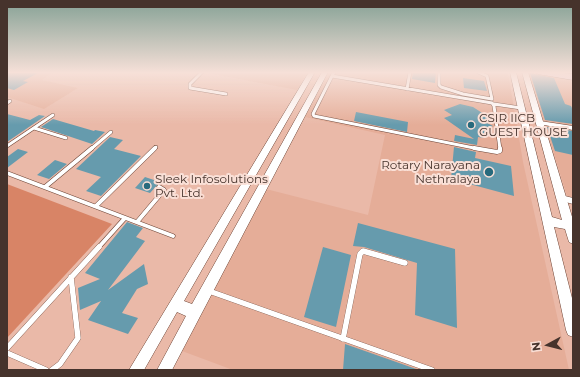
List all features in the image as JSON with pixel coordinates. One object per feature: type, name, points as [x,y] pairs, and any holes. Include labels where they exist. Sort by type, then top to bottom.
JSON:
[{"type":"street","points":[[136,370],[302,90]]},
{"type":"street","points":[[164,370],[319,90]]},
{"type":"street","points":[[517,90],[573,330]]},
{"type":"street","points":[[531,90],[573,239]]},
{"type":"street","points":[[540,123],[573,128]]},
{"type":"street","points":[[561,198],[573,200]]},
{"type":"street","points":[[547,220],[569,226]]},
{"type":"street","points":[[175,305],[195,312]]},
{"type":"lane","points":[[200,90],[226,94]]},
{"type":"lane","points":[[322,90],[313,114],[314,116],[499,152],[494,104]]},
{"type":"lane","points":[[410,90],[521,108]]},
{"type":"lane","points":[[449,90],[462,94],[492,99],[490,90]]},
{"type":"lane","points":[[7,146],[53,115]]},
{"type":"lane","points":[[34,128],[66,138]]},
{"type":"lane","points":[[45,187],[111,132]]},
{"type":"lane","points":[[96,206],[156,147]]},
{"type":"lane","points":[[7,173],[174,236]]},
{"type":"lane","points":[[136,222],[164,190],[159,186]]},
{"type":"lane","points":[[7,348],[125,218]]},
{"type":"lane","points":[[343,339],[360,254],[363,251],[405,263]]},
{"type":"lane","points":[[52,370],[60,364],[78,338],[71,277]]},
{"type":"lane","points":[[207,290],[432,370]]},
{"type":"lane","points":[[7,353],[46,370]]},
{"type":"shaded area","points":[[7,90],[75,90],[44,109],[7,97]]},
{"type":"shaded area","points":[[320,90],[511,90],[523,162],[569,370],[233,370],[182,351],[266,189],[368,215],[385,135],[305,117]]},
{"type":"shaded area","points":[[534,90],[573,90],[573,197],[567,196]]},
{"type":"shaded area","points":[[7,184],[112,224],[7,338]]},
{"type":"building","points":[[535,90],[559,90],[565,104],[571,106],[573,110],[573,124],[545,120]]},
{"type":"building","name":"CSIR IICB GUEST HOUSE","points":[[460,104],[473,107],[493,120],[487,123],[493,126],[485,130],[484,138],[478,137],[477,145],[454,141],[455,135],[474,139],[444,118],[452,115],[444,110]]},
{"type":"building","points":[[356,112],[408,122],[407,132],[354,121]]},
{"type":"building","points":[[7,114],[30,120],[39,115],[45,116],[7,142]]},
{"type":"building","points":[[53,119],[94,131],[105,132],[92,144],[41,127]]},
{"type":"building","points":[[547,127],[573,131],[573,155],[555,151]]},
{"type":"building","points":[[110,137],[123,140],[114,149],[141,156],[101,196],[86,191],[101,177],[76,169]]},
{"type":"building","points":[[454,147],[476,152],[475,158],[511,166],[514,196],[451,179]]},
{"type":"building","points":[[18,149],[28,152],[7,168],[7,157]]},
{"type":"building","points":[[55,160],[67,164],[49,179],[37,175]]},
{"type":"building","name":"Sleek Infosolutions Pvt. Ltd.","points":[[145,177],[160,182],[150,193],[135,188]]},
{"type":"building","points":[[127,222],[143,228],[136,237],[145,241],[108,290],[144,264],[148,284],[137,289],[122,313],[138,318],[128,334],[88,320],[101,301],[80,310],[78,288],[100,279],[85,273]]},
{"type":"building","points":[[358,223],[455,249],[457,328],[415,315],[417,263],[364,247],[353,246]]},
{"type":"building","points":[[323,247],[351,255],[336,327],[304,317]]},
{"type":"building","points":[[345,344],[419,370],[343,370]]},
{"type":"place","name":"CSIR IICB GUEST HOUSE","points":[[471,125]]},
{"type":"place","name":"Rotary Narayana Nethralaya","points":[[489,172]]},
{"type":"place","name":"Sleek Infosolutions Pvt. Ltd.","points":[[147,186]]}]
